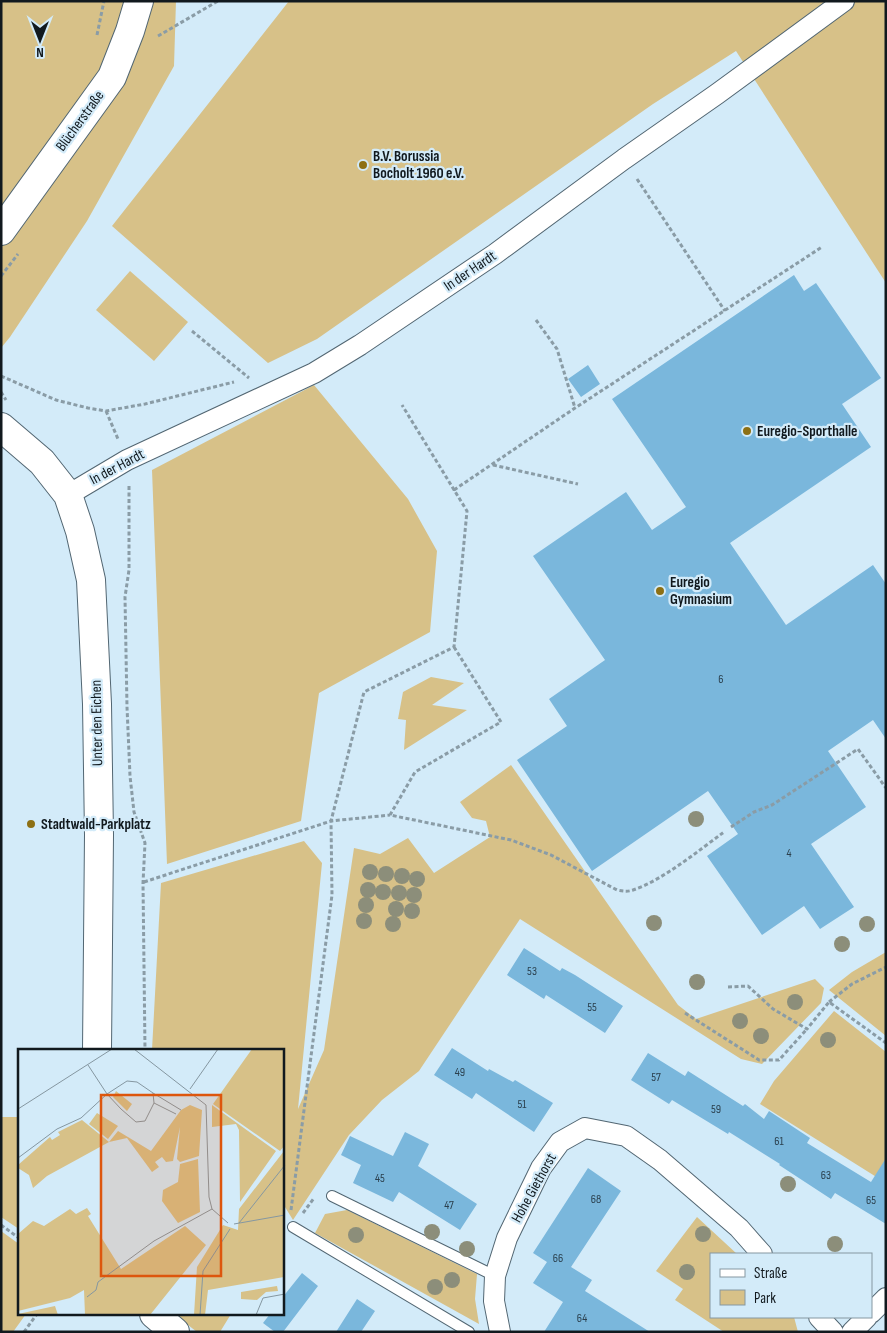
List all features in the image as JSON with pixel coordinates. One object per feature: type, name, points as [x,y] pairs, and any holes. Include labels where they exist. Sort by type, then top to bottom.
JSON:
[{"type":"street","name":"Blücherstraße","points":[[1,231],[112,77],[130,31],[138,1]]},
{"type":"street","name":"In der Hardt","points":[[68,495],[127,460],[314,374],[360,345],[495,254],[844,1]]},
{"type":"street","name":"Unter den Eichen","points":[[1,427],[42,462],[68,495],[80,531],[91,580],[97,704],[99,826],[97,1049]]},
{"type":"street","name":"Hohe Giethorst","points":[[500,1332],[494,1301],[495,1276],[507,1238],[541,1168],[560,1142],[585,1128],[626,1136],[660,1160],[739,1228],[761,1253]]},
{"type":"street","points":[[872,1312],[886,1298]]},
{"type":"street","points":[[156,1316],[175,1332]]},
{"type":"street","points":[[820,1318],[833,1332]]},
{"type":"street","points":[[852,1332],[866,1318]]},
{"type":"lane","points":[[332,1196],[495,1276]]},
{"type":"lane","points":[[294,1225],[470,1332]]},
{"type":"path","points":[[150,40],[218,1]]},
{"type":"path","points":[[624,159],[725,311]]},
{"type":"path","points":[[454,490],[575,408],[822,247]]},
{"type":"path","points":[[536,320],[557,349],[575,408]]},
{"type":"path","points":[[192,330],[250,379]]},
{"type":"path","points":[[1,376],[56,400],[106,411],[145,404],[258,376]]},
{"type":"path","points":[[390,815],[415,772],[501,722],[454,647],[468,511],[402,405]]},
{"type":"path","points":[[106,411],[127,460],[130,490],[129,570],[125,597],[130,776],[134,812],[145,843],[143,882],[144,1049]]},
{"type":"path","points":[[493,465],[578,484]]},
{"type":"path","points":[[294,1225],[290,1210],[332,895],[331,821],[364,692],[454,647]]},
{"type":"path","points":[[731,827],[754,812],[772,805],[858,748],[886,788]]},
{"type":"path","points":[[143,882],[331,821],[390,815],[511,840],[551,855],[624,892],[657,879],[724,832]]},
{"type":"path","points":[[685,1013],[759,1060],[779,1060],[829,1002],[852,984],[886,967]]},
{"type":"path","points":[[728,987],[748,986],[773,1009],[807,1029]]},
{"type":"path","points":[[829,1002],[886,1043]]},
{"type":"path","points":[[294,1225],[317,1195],[332,1196]]},
{"type":"path","points":[[1,1225],[18,1237]]},
{"type":"path","points":[[24,1332],[36,1316]]},
{"type":"green space","points":[[1,1],[176,1],[174,66],[87,221],[1,348]]},
{"type":"green space","name":"B.V. Borussia Bocholt 1960 e.V.","points":[[289,1],[886,1],[886,283],[736,51],[653,104],[317,339],[268,363],[112,226]]},
{"type":"green space","points":[[130,271],[188,322],[154,361],[96,310]]},
{"type":"green space","points":[[314,385],[408,499],[437,551],[430,632],[319,693],[301,821],[167,864],[152,470]]},
{"type":"green space","points":[[431,677],[464,683],[432,705],[467,710],[404,750],[406,720],[398,719],[403,692]]},
{"type":"green space","points":[[511,765],[678,1005],[696,1019],[815,979],[824,988],[821,1003],[762,1064],[741,1059],[520,919],[419,1071],[382,1100],[349,1135],[293,1220],[285,1207],[284,1216],[284,1049],[152,1049],[161,883],[304,841],[322,863],[298,1109],[324,1050],[354,848],[380,854],[408,838],[434,873],[490,837],[486,821],[472,818],[460,802]]},
{"type":"green space","points":[[886,952],[886,1036],[829,990],[852,972]]},
{"type":"green space","points":[[834,1011],[886,1052],[886,1183],[760,1104],[774,1081]]},
{"type":"green space","points":[[1,1117],[18,1117],[18,1228],[1,1217]]},
{"type":"green space","points":[[347,1210],[477,1274],[475,1299],[479,1324],[315,1233],[325,1214]]},
{"type":"green space","points":[[697,1217],[736,1253],[710,1253],[710,1318],[794,1318],[798,1332],[724,1332],[675,1300],[683,1289],[656,1271]]},
{"type":"green space","points":[[1,1231],[18,1243],[18,1316],[25,1316],[13,1332],[1,1332]]},
{"type":"green space","points":[[177,1316],[230,1316],[220,1332],[197,1332]]},
{"type":"building","points":[[794,275],[804,291],[816,283],[881,378],[842,404],[871,447],[730,543],[786,625],[873,565],[886,584],[886,739],[873,720],[828,751],[866,807],[811,844],[854,907],[820,929],[804,906],[762,935],[707,856],[738,834],[708,791],[592,871],[517,760],[567,726],[549,699],[605,660],[533,556],[626,492],[652,530],[686,507],[612,399]]},
{"type":"building","points":[[588,365],[600,384],[581,397],[568,379]]},
{"type":"building","points":[[524,948],[560,971],[562,968],[575,975],[623,1006],[605,1033],[546,995],[544,999],[507,975]]},
{"type":"building","points":[[452,1048],[488,1071],[489,1069],[513,1082],[515,1080],[553,1103],[534,1132],[476,1093],[472,1099],[434,1075]]},
{"type":"building","points":[[648,1053],[685,1076],[688,1071],[743,1106],[745,1104],[764,1119],[769,1111],[810,1138],[807,1143],[871,1182],[886,1158],[886,1224],[835,1193],[831,1199],[729,1132],[728,1134],[672,1100],[669,1104],[631,1080]]},
{"type":"building","points":[[405,1132],[429,1144],[418,1166],[477,1204],[460,1230],[399,1192],[393,1202],[353,1183],[361,1165],[341,1155],[350,1136],[393,1156]]},
{"type":"building","points":[[588,1168],[621,1191],[571,1267],[592,1280],[585,1291],[650,1332],[544,1332],[563,1302],[533,1283],[547,1262],[533,1253]]},
{"type":"building","points":[[302,1273],[318,1286],[283,1332],[275,1332],[263,1323],[268,1316],[284,1316],[284,1296]]},
{"type":"building","points":[[357,1299],[375,1311],[361,1332],[336,1332]]},
{"type":"place","name":"B.V. Borussia Bocholt 1960 e.V.","points":[[363,165]]},
{"type":"place","name":"Euregio-Sporthalle","points":[[747,431]]},
{"type":"place","name":"Euregio Gymnasium","points":[[660,591]]},
{"type":"place","name":"Stadtwald-Parkplatz","points":[[31,824]]}]
